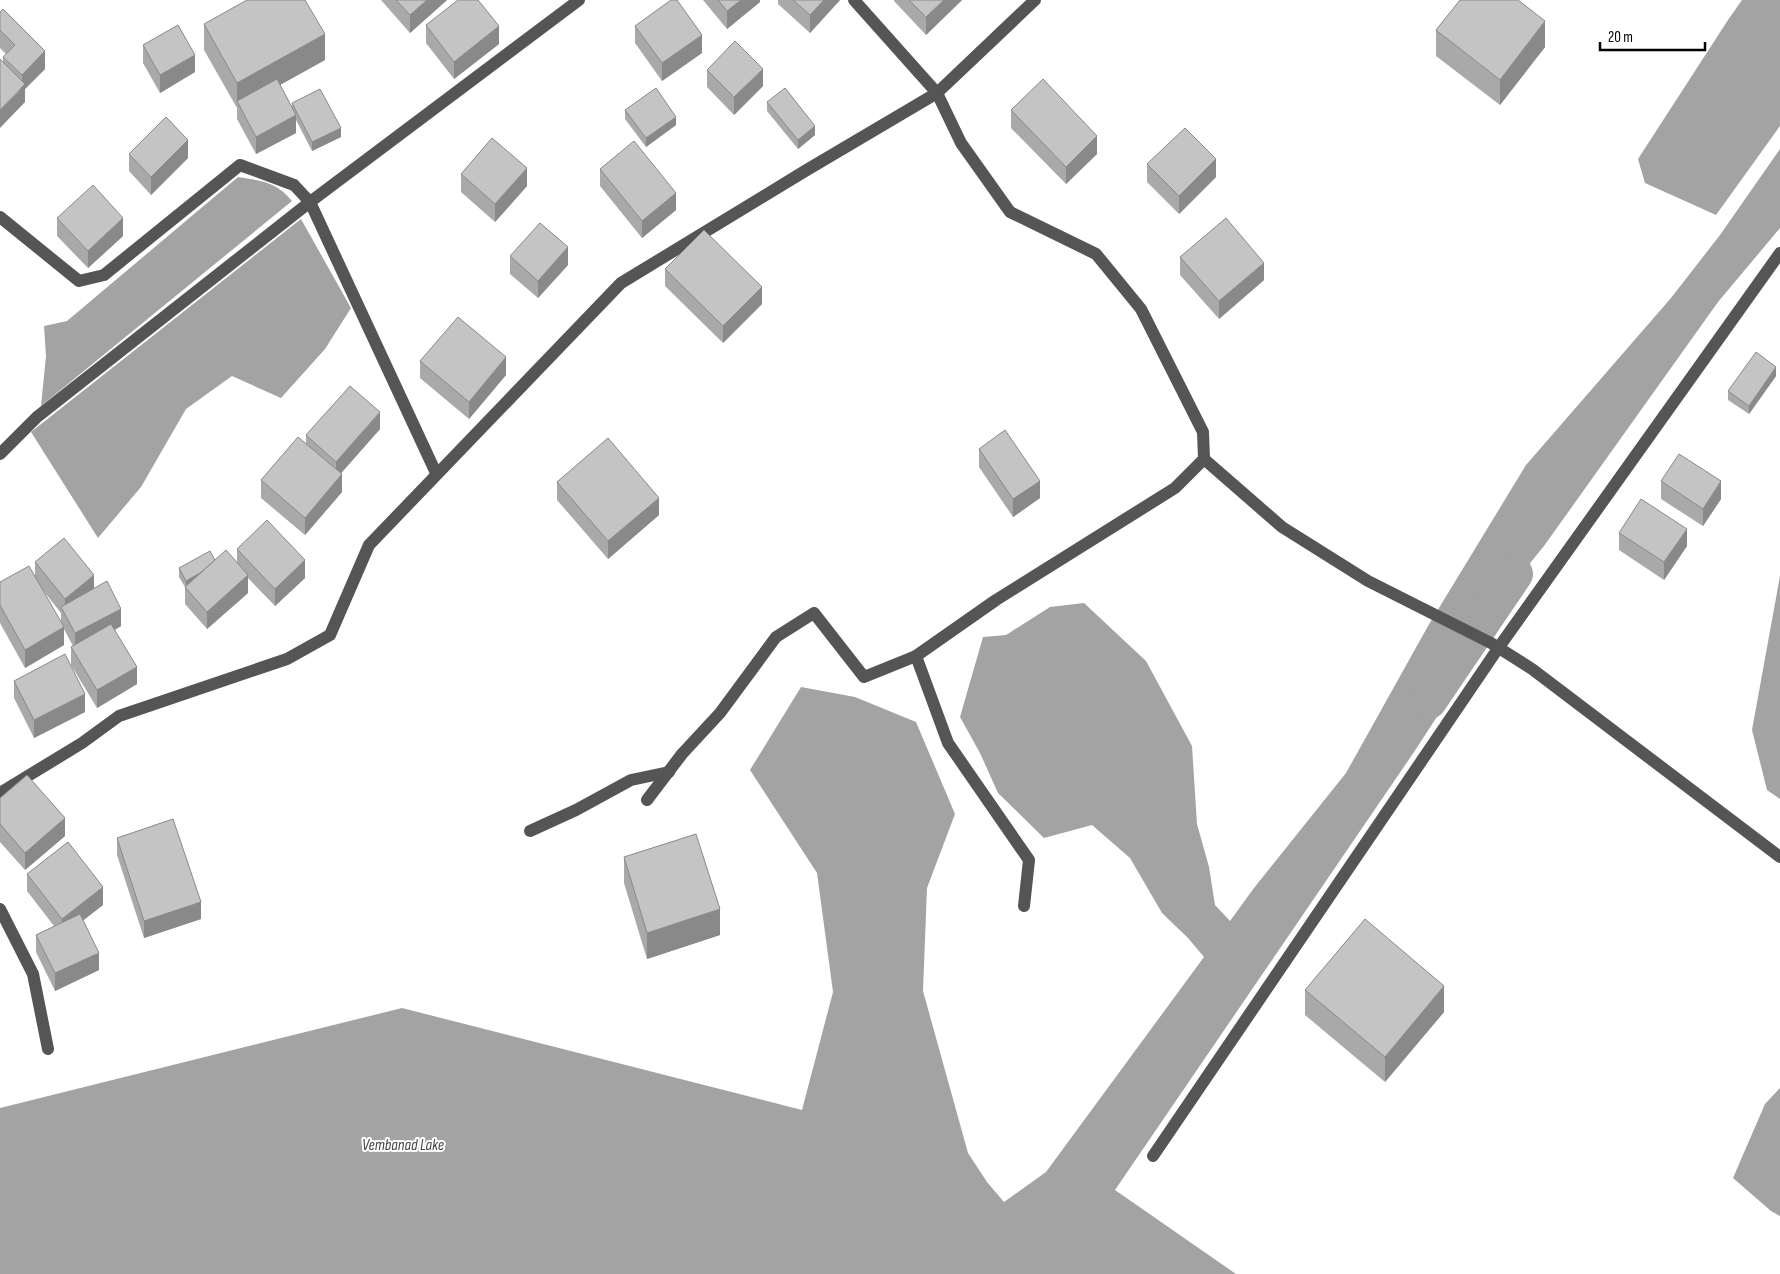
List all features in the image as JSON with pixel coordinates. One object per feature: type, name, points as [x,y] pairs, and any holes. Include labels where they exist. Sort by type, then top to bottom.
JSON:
[{"type":"street","points":[[0,454],[37,417],[310,202],[579,0]]},
{"type":"street","points":[[854,0],[937,93],[961,142],[1010,212],[1096,254],[1141,309],[1203,432],[1204,460],[1282,527],[1368,581],[1495,645],[1532,669],[1780,857]]},
{"type":"street","points":[[0,793],[82,743],[119,716],[287,659],[330,635],[369,545],[395,520],[436,473],[622,283],[805,170],[937,93],[1035,0]]},
{"type":"street","points":[[0,217],[79,281],[104,275],[240,165],[294,185],[310,202],[436,473]]},
{"type":"street","points":[[1154,1156],[1495,645],[1780,253]]},
{"type":"street","points":[[647,800],[682,754],[720,713],[776,637],[814,613],[864,676],[916,656],[996,600],[1175,488],[1204,460]]},
{"type":"street","points":[[916,656],[948,743],[1029,860],[1024,906]]},
{"type":"street","points":[[530,831],[576,810],[631,780],[669,772]]},
{"type":"street","points":[[0,909],[33,974],[48,1049]]},
{"type":"water","points":[[1742,0],[1780,0],[1780,126],[1716,215],[1645,183],[1638,159]]},
{"type":"water","name":"Vembanad Lake","points":[[1780,149],[1780,228],[1718,302],[1544,546],[1453,657],[1468,669],[1414,752],[1115,1190],[1236,1274],[0,1274],[0,1108],[402,1008],[802,1110],[833,992],[817,873],[750,770],[801,687],[855,697],[916,722],[955,814],[927,888],[923,991],[968,1153],[987,1182],[1004,1202],[1046,1172],[1204,957],[1188,938],[1162,913],[1130,858],[1092,825],[1044,838],[998,793],[980,753],[960,717],[983,637],[1006,635],[1050,607],[1084,603],[1146,661],[1192,746],[1197,824],[1209,867],[1215,905],[1230,921],[1346,773],[1428,626],[1526,465],[1671,298],[1720,235]]},
{"type":"water","points":[[238,177],[268,183],[280,189],[292,201],[41,406],[46,356],[44,326],[67,321]]},
{"type":"water","points":[[301,219],[351,308],[325,349],[281,398],[232,376],[186,409],[141,487],[98,538],[31,432]]},
{"type":"water","points":[[1780,576],[1780,799],[1767,790],[1752,730]]},
{"type":"water","points":[[1780,1088],[1780,1216],[1771,1211],[1733,1178],[1765,1104]]},
{"type":"building","points":[[247,0],[305,0],[325,34],[237,83],[204,24]]},
{"type":"building","points":[[396,0],[427,0],[410,15]]},
{"type":"building","points":[[458,0],[478,0],[499,26],[454,62],[426,25]]},
{"type":"building","points":[[671,0],[677,0],[702,35],[662,63],[635,26]]},
{"type":"building","points":[[718,0],[741,0],[727,11]]},
{"type":"building","points":[[793,0],[824,0],[810,15]]},
{"type":"building","points":[[909,0],[944,0],[926,17]]},
{"type":"building","points":[[1460,0],[1518,0],[1545,21],[1500,80],[1436,30]]},
{"type":"building","points":[[3,9],[45,51],[22,75],[3,57],[15,45],[0,30],[0,12]]},
{"type":"building","points":[[178,25],[195,55],[160,75],[143,45]]},
{"type":"building","points":[[735,41],[763,69],[734,97],[707,70]]},
{"type":"building","points":[[0,59],[25,84],[0,110]]},
{"type":"building","points":[[277,79],[296,115],[256,137],[237,101]]},
{"type":"building","points":[[1043,79],[1097,136],[1066,167],[1011,110]]},
{"type":"building","points":[[656,88],[676,117],[646,138],[625,110]]},
{"type":"building","points":[[785,88],[815,126],[798,140],[767,102]]},
{"type":"building","points":[[320,89],[341,128],[312,142],[292,103]]},
{"type":"building","points":[[166,117],[188,140],[151,177],[129,154]]},
{"type":"building","points":[[1185,128],[1216,159],[1179,196],[1147,164]]},
{"type":"building","points":[[492,138],[527,168],[495,204],[461,174]]},
{"type":"building","points":[[634,141],[676,193],[642,221],[600,169]]},
{"type":"building","points":[[93,185],[123,218],[88,251],[57,218]]},
{"type":"building","points":[[1226,218],[1264,263],[1219,301],[1180,257]]},
{"type":"building","points":[[540,223],[568,247],[538,281],[510,256]]},
{"type":"building","points":[[704,230],[762,287],[723,326],[665,269]]},
{"type":"building","points":[[458,317],[506,357],[469,402],[420,361]]},
{"type":"building","points":[[1756,352],[1776,367],[1749,406],[1728,391]]},
{"type":"building","points":[[350,386],[380,412],[336,462],[306,435]]},
{"type":"building","points":[[1005,430],[1040,481],[1013,499],[979,449]]},
{"type":"building","points":[[298,437],[342,474],[305,518],[261,480]]},
{"type":"building","points":[[608,438],[659,498],[608,541],[557,482]]},
{"type":"building","points":[[1679,454],[1721,481],[1703,509],[1661,481]]},
{"type":"building","points":[[1641,499],[1687,529],[1664,562],[1619,533]]},
{"type":"building","points":[[267,520],[305,560],[275,589],[237,549]]},
{"type":"building","points":[[64,538],[94,575],[65,599],[35,562]]},
{"type":"building","points":[[226,550],[248,575],[207,612],[185,587]]},
{"type":"building","points":[[210,551],[215,560],[200,573],[186,581],[179,568]]},
{"type":"building","points":[[29,566],[64,627],[25,650],[0,605],[0,582]]},
{"type":"building","points":[[107,581],[121,609],[75,633],[61,607]]},
{"type":"building","points":[[111,624],[137,667],[97,690],[71,647]]},
{"type":"building","points":[[65,654],[85,694],[34,720],[14,681]]},
{"type":"building","points":[[27,775],[65,818],[25,853],[0,824],[0,798]]},
{"type":"building","points":[[173,819],[201,902],[144,921],[117,838]]},
{"type":"building","points":[[696,834],[720,909],[647,933],[624,857]]},
{"type":"building","points":[[68,842],[103,887],[62,919],[27,874]]},
{"type":"building","points":[[80,914],[99,953],[55,973],[36,935]]},
{"type":"building","points":[[1365,919],[1444,986],[1385,1057],[1305,990]]},
{"type":"waterway","points":[[1429,701],[1515,574]]}]
